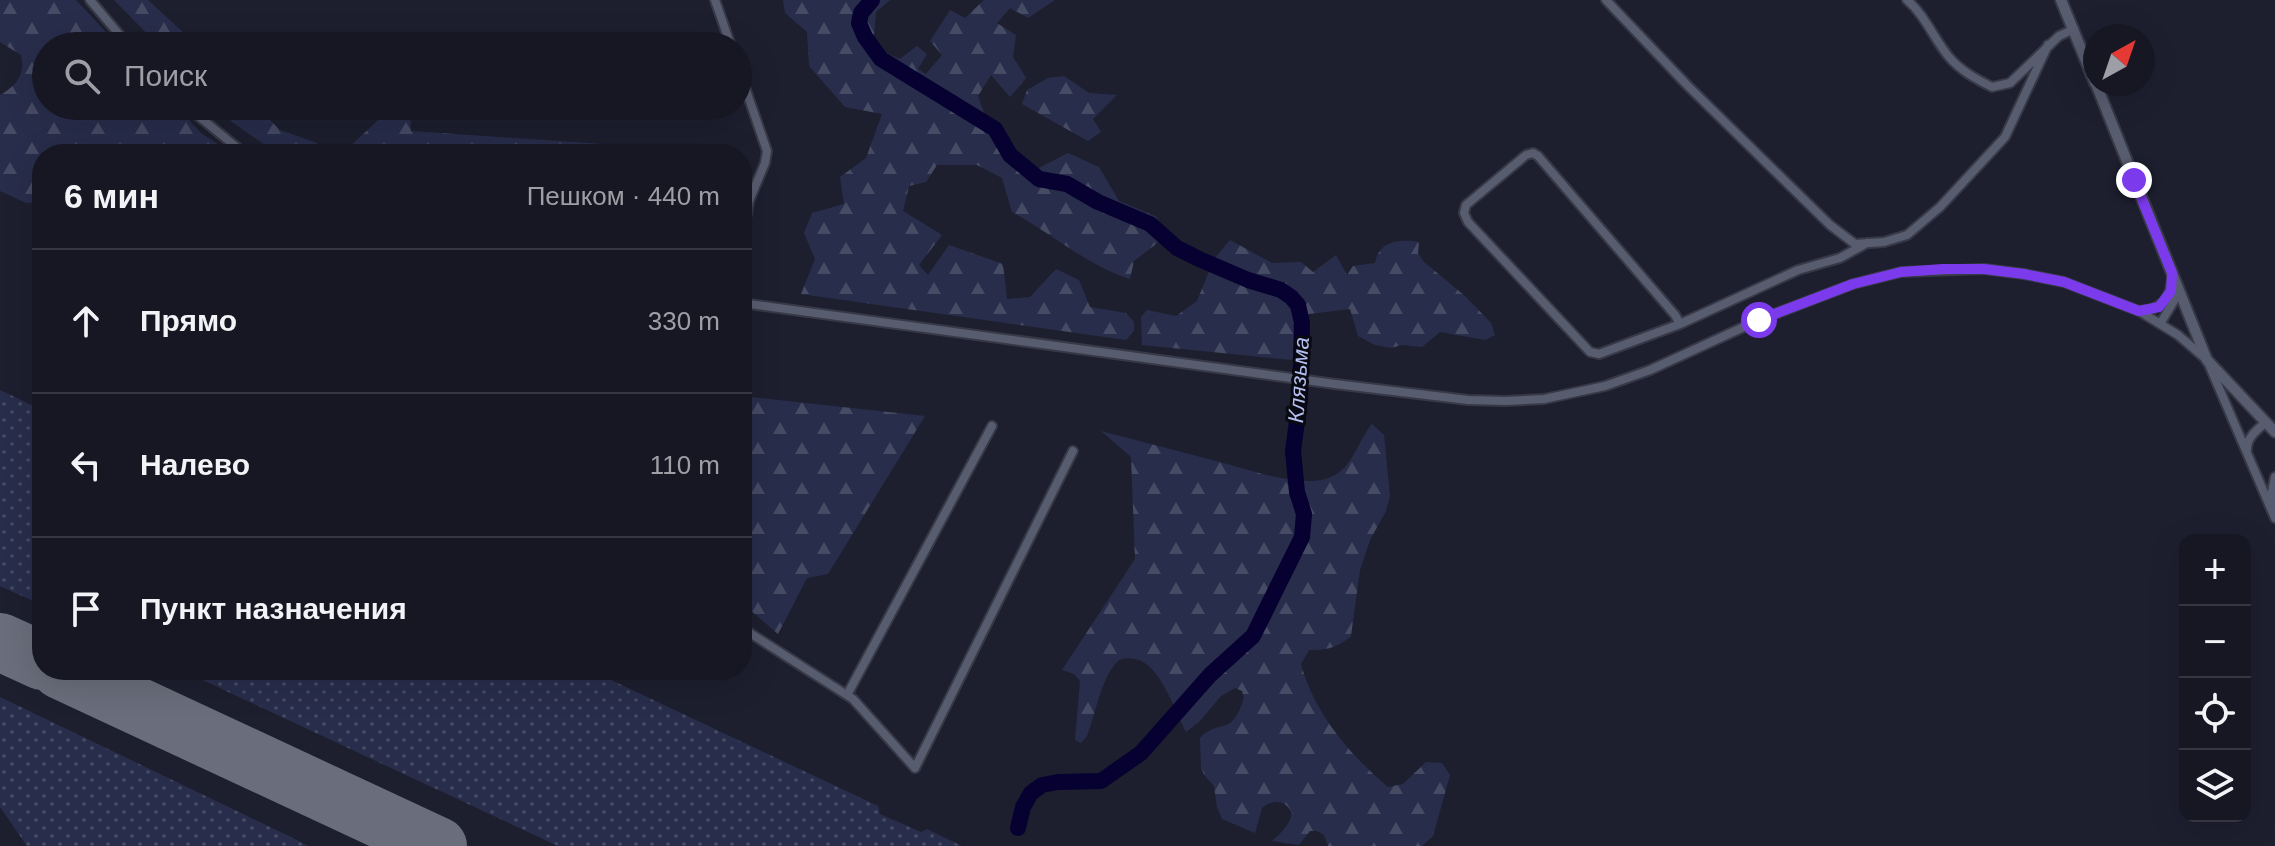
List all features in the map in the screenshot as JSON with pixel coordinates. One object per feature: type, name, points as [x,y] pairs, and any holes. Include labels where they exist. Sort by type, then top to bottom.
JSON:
[{"type":"street","points":[[90,0],[117,32]]},
{"type":"street","points":[[715,0],[726,32]]},
{"type":"street","points":[[1606,0],[1688,86],[1830,225],[1855,244],[1884,242],[1907,235],[1940,207],[2005,137],[2048,45]]},
{"type":"street","points":[[1907,0],[1950,58],[1970,76],[1992,87],[2010,83],[2048,45],[2074,29]]},
{"type":"street","points":[[2061,0],[2083,52]]},
{"type":"street","points":[[2100,96],[2188,317],[2275,517]]},
{"type":"street","points":[[752,108],[767,151],[752,194]]},
{"type":"street","points":[[203,120],[233,144]]},
{"type":"street","points":[[1680,324],[1533,153],[1526,155],[1466,205],[1464,213],[1468,222],[1590,352],[1599,354],[1680,324],[1798,270],[1840,258],[1867,243]]},
{"type":"street","points":[[752,304],[1275,377],[1468,400],[1544,399],[1605,386],[1650,370],[1759,320],[1853,284],[1901,272],[1984,269],[2064,282],[2139,311],[2178,335],[2207,360],[2275,432]]},
{"type":"street","points":[[2160,324],[2174,301],[2172,273]]},
{"type":"street","points":[[2139,311],[2159,307],[2171,291]]},
{"type":"street","points":[[2178,335],[2188,317]]},
{"type":"street","points":[[2247,453],[2247,442],[2266,422]]},
{"type":"street","points":[[847,695],[992,426]]},
{"type":"street","points":[[752,634],[847,695],[915,768],[1073,451]]},
{"type":"street","points":[[2275,477],[2275,517]]},
{"type":"green space","points":[[0,0],[76,0],[106,32],[32,32],[32,120],[189,120],[218,144],[32,144],[32,203],[26,203],[0,191],[0,95],[18,79],[22,62],[21,55],[0,42]]},
{"type":"green space","points":[[114,0],[148,0],[183,32],[145,32]]},
{"type":"green space","points":[[783,0],[890,0],[876,12],[874,36],[886,53],[900,59],[917,46],[927,54],[918,69],[926,74],[942,55],[930,41],[950,10],[965,18],[984,0],[1055,0],[1028,18],[1010,8],[997,23],[1016,35],[1013,57],[1026,78],[1010,97],[991,75],[978,96],[994,141],[1035,170],[1068,153],[1099,167],[1119,201],[1157,217],[1160,241],[1134,261],[1130,279],[1114,273],[1012,212],[1002,178],[977,165],[937,165],[926,182],[909,186],[903,211],[942,235],[919,265],[928,275],[949,245],[1003,264],[1007,299],[1030,297],[1056,269],[1079,280],[1090,307],[1126,313],[1134,322],[1134,331],[1126,340],[801,294],[815,259],[804,233],[812,213],[844,204],[840,177],[866,158],[882,114],[845,107],[809,66],[807,32],[785,13]]},
{"type":"green space","points":[[1064,76],[1089,93],[1117,95],[1093,119],[1101,132],[1088,141],[1022,104],[1027,90],[1048,78]]},
{"type":"green space","points":[[230,120],[270,120],[280,130],[317,144],[264,144]]},
{"type":"green space","points":[[378,120],[411,120],[411,131],[602,144],[353,144]]},
{"type":"green space","points":[[1230,240],[1272,263],[1301,262],[1313,272],[1336,255],[1347,275],[1353,266],[1375,263],[1377,255],[1386,245],[1419,242],[1418,253],[1424,262],[1465,296],[1491,323],[1495,335],[1485,340],[1440,332],[1422,347],[1402,345],[1391,348],[1375,345],[1358,336],[1350,309],[1301,315],[1293,325],[1296,349],[1292,360],[1142,345],[1141,317],[1147,310],[1176,316],[1197,301],[1214,259]]},
{"type":"green space","points":[[0,390],[32,405],[32,600],[0,586]]},
{"type":"green space","points":[[752,397],[925,416],[828,574],[807,578],[778,634],[752,612]]},
{"type":"green space","points":[[1372,424],[1384,435],[1390,496],[1360,570],[1351,636],[1332,648],[1309,650],[1301,664],[1315,699],[1335,732],[1388,787],[1403,784],[1426,762],[1442,763],[1450,775],[1433,836],[1422,846],[1328,846],[1324,835],[1317,831],[1310,831],[1299,845],[1272,841],[1287,825],[1292,813],[1286,805],[1278,802],[1262,808],[1255,833],[1222,819],[1214,786],[1201,767],[1200,738],[1235,719],[1244,698],[1242,691],[1235,688],[1221,696],[1186,732],[1159,678],[1144,662],[1135,659],[1121,659],[1111,669],[1087,736],[1081,743],[1075,740],[1080,681],[1074,674],[1062,670],[1135,559],[1131,457],[1101,431],[1271,476],[1313,481],[1326,479],[1342,470]]},
{"type":"green space","points":[[202,680],[611,680],[878,806],[880,814],[921,832],[927,829],[962,846],[558,846]]},
{"type":"green space","points":[[0,697],[308,846],[27,846],[0,807]]},
{"type":"waterway","name":"Клязьма","points":[[872,0],[861,13],[859,23],[881,59],[995,129],[1010,155],[1039,179],[1067,184],[1098,202],[1150,224],[1177,248],[1199,259],[1281,290],[1298,305],[1302,323],[1300,399],[1293,451],[1297,492],[1304,514],[1302,537],[1253,636],[1210,675],[1141,753],[1101,781],[1042,785],[1031,793],[1023,807],[1018,828]]},
{"type":"taxiway","points":[[314,788],[377,824],[408,846]]},
{"type":"runway","points":[[0,642],[32,656]]},
{"type":"runway","points":[[81,680],[438,846]]},
{"type":"route","points":[[1759,320],[1853,284],[1901,272],[1943,269],[1984,269],[2024,274],[2064,282],[2139,311],[2159,307],[2171,291],[2172,273],[2134,180]]}]
